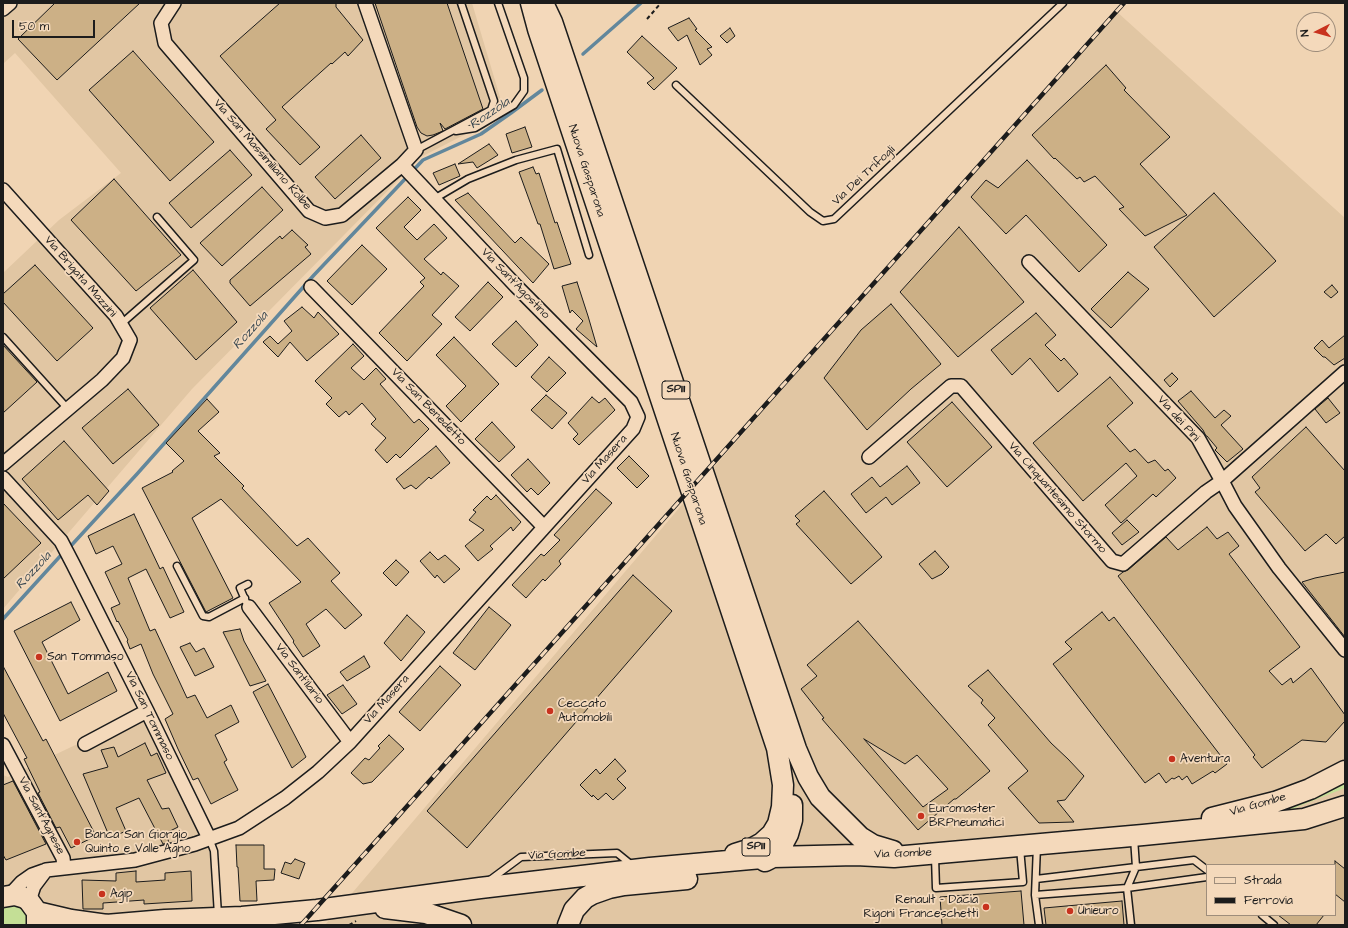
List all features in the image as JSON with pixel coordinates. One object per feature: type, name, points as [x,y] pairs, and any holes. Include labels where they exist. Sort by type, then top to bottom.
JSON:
[{"type":"main road","name":"Nuova Gasparona","points":[[531,3],[538,29],[777,748],[783,785],[782,807],[778,824],[772,834],[762,843],[739,853],[644,868]]},
{"type":"main road","name":"Nuova Gasparona","points":[[543,3],[554,29],[794,741],[808,777],[820,797],[860,837],[873,845],[902,856]]},
{"type":"main road","name":"SP111","points":[[773,857],[780,849],[788,834],[792,820],[793,801],[789,777],[777,748]]},
{"type":"main road","name":"Via Gombe","points":[[1168,833],[1203,821],[1275,802],[1310,789],[1342,771]]},
{"type":"main road","points":[[1273,822],[1345,793]]},
{"type":"main road","name":"Via Gombe","points":[[23,906],[71,920],[107,925],[218,919],[353,906],[480,888],[644,868],[773,857],[856,854],[902,856],[934,854],[1168,833],[1304,819],[1345,806]]},
{"type":"main road","points":[[568,925],[574,910],[585,898],[609,888],[624,885],[868,861],[902,856]]},
{"type":"main road","points":[[724,875],[749,868],[773,857]]},
{"type":"main road","points":[[563,925],[567,898],[571,891],[579,883],[593,874]]},
{"type":"main road","points":[[353,906],[426,913],[461,925]]},
{"type":"street","points":[[3,10],[10,3]]},
{"type":"street","name":"Via San Massimiliano Kolbe","points":[[174,3],[160,24],[165,43],[309,211],[325,218],[342,215],[408,171],[416,150]]},
{"type":"street","points":[[366,3],[416,150]]},
{"type":"street","name":"Via Sant'Agostino","points":[[408,171],[516,286],[631,402]]},
{"type":"street","name":"Via Brigata Mazzini","points":[[3,190],[116,316],[130,340],[123,358],[102,380],[3,463]]},
{"type":"street","name":"Via dei Pini","points":[[1029,262],[1198,438],[1222,481]]},
{"type":"street","name":"Via San Benedetto","points":[[311,287],[544,527]]},
{"type":"street","points":[[1345,372],[1222,481],[1235,506],[1279,568],[1345,650]]},
{"type":"street","name":"Via Cinquantesimo Stormo","points":[[869,457],[951,386],[961,386],[1112,561],[1123,564],[1206,492],[1222,481]]},
{"type":"street","name":"Via Masera","points":[[23,906],[22,882],[32,876],[46,870],[64,867],[135,860],[196,844],[239,828],[262,814],[318,772],[350,742],[616,446],[633,429],[638,417],[631,402]]},
{"type":"street","name":"Via San Tommaso","points":[[3,478],[61,541],[209,838]]},
{"type":"street","name":"Via Sant'Ilario","points":[[247,602],[350,742]]},
{"type":"street","points":[[85,744],[147,711]]},
{"type":"street","name":"Via Sant'Agnese","points":[[3,745],[63,858],[64,867]]},
{"type":"street","points":[[23,906],[34,886],[46,870]]},
{"type":"lane","points":[[416,150],[491,110],[494,101],[461,3]]},
{"type":"lane","points":[[452,131],[475,128],[514,105],[524,91],[524,78],[498,3]]},
{"type":"lane","name":"Via Dei Trifogli","points":[[676,85],[810,212],[823,221],[834,220],[1064,3]]},
{"type":"lane","points":[[434,199],[468,179],[516,160],[557,149],[589,255]]},
{"type":"lane","points":[[121,324],[194,260],[157,217]]},
{"type":"lane","points":[[3,337],[68,409]]},
{"type":"lane","points":[[177,566],[203,616],[209,617],[247,602],[240,588],[248,584]]},
{"type":"lane","points":[[1131,925],[1128,888],[1136,867],[1134,836]]},
{"type":"lane","points":[[209,838],[214,852],[218,919]]},
{"type":"lane","points":[[934,854],[936,888],[1023,882],[1029,846]]},
{"type":"lane","points":[[1029,846],[1036,878],[1035,895],[1039,925]]},
{"type":"lane","name":"Via Gombe","points":[[480,888],[521,857],[617,853],[644,868]]},
{"type":"lane","points":[[1036,878],[1194,860],[1206,869]]},
{"type":"lane","points":[[1035,895],[1128,888],[1206,877]]},
{"type":"lane","points":[[1263,916],[1274,925]]},
{"type":"path","points":[[647,19],[661,3]]},
{"type":"path","points":[[349,925],[355,922],[357,925]]},
{"type":"shaded area","points":[[3,3],[472,3],[505,114],[421,157],[192,389],[3,609],[3,273],[59,220],[121,173],[15,53],[3,64]]},
{"type":"shaded area","points":[[1116,11],[1345,218],[1345,925],[325,925],[714,467]]},
{"type":"shaded area","points":[[147,711],[208,841],[216,910],[220,925],[3,925],[3,775],[8,777]]},
{"type":"green space","points":[[1345,777],[1345,788],[1297,807],[1282,818],[1246,819]]},
{"type":"green space","points":[[14,904],[23,908],[28,916],[28,925],[3,925],[3,909]]},
{"type":"building","points":[[55,3],[140,3],[57,80],[18,39]]},
{"type":"building","points":[[280,3],[336,3],[336,7],[363,40],[348,56],[345,52],[282,107],[320,147],[300,165],[266,129],[276,120],[220,56]]},
{"type":"building","points":[[375,3],[447,3],[483,109],[445,129],[440,123],[443,131],[433,135],[427,136],[421,133],[417,127]]},
{"type":"building","points":[[689,18],[697,29],[695,30],[712,47],[707,49],[712,55],[700,65],[687,35],[678,41],[668,28]]},
{"type":"building","points":[[730,28],[735,36],[727,43],[720,36]]},
{"type":"building","points":[[642,36],[677,68],[654,90],[647,83],[654,78],[627,52]]},
{"type":"building","points":[[133,51],[214,142],[170,181],[89,90]]},
{"type":"building","points":[[1106,65],[1126,88],[1124,90],[1170,137],[1140,164],[1187,215],[1145,236],[1119,209],[1124,207],[1095,176],[1084,182],[1080,177],[1077,179],[1055,158],[1054,159],[1032,135]]},
{"type":"building","points":[[525,127],[532,147],[512,153],[506,134]]},
{"type":"building","points":[[361,135],[381,158],[335,199],[315,177]]},
{"type":"building","points":[[489,144],[498,155],[477,168],[473,162],[458,164]]},
{"type":"building","points":[[230,150],[252,175],[191,228],[169,203]]},
{"type":"building","points":[[1027,160],[1107,245],[1079,272],[1026,215],[1006,234],[971,197],[986,180],[998,188]]},
{"type":"building","points":[[455,164],[460,176],[439,185],[433,173]]},
{"type":"building","points":[[533,167],[536,174],[539,173],[555,223],[557,222],[571,264],[554,269],[540,224],[538,224],[519,172]]},
{"type":"building","points":[[114,179],[181,255],[136,291],[71,220]]},
{"type":"building","points":[[262,187],[283,210],[222,266],[200,243]]},
{"type":"building","points":[[468,193],[515,243],[521,237],[549,264],[533,283],[455,200]]},
{"type":"building","points":[[1214,193],[1276,261],[1214,317],[1154,247]]},
{"type":"building","points":[[408,197],[421,210],[404,227],[417,240],[434,224],[447,238],[424,259],[441,275],[443,272],[459,286],[432,315],[442,324],[407,361],[379,333],[424,286],[420,282],[425,278],[376,228]]},
{"type":"building","points":[[959,227],[1024,302],[958,357],[900,292]]},
{"type":"building","points":[[292,230],[308,245],[305,247],[311,254],[250,306],[230,283],[230,280],[280,236],[282,239]]},
{"type":"building","points":[[362,245],[387,269],[352,305],[327,281]]},
{"type":"building","points":[[35,265],[93,328],[57,361],[3,302],[3,294]]},
{"type":"building","points":[[193,270],[237,322],[196,360],[150,308]]},
{"type":"building","points":[[1128,272],[1149,289],[1111,328],[1091,309]]},
{"type":"building","points":[[488,282],[503,297],[470,331],[455,317]]},
{"type":"building","points":[[577,282],[597,347],[576,329],[583,321],[572,310],[570,313],[562,286]]},
{"type":"building","points":[[1332,285],[1338,292],[1331,298],[1324,292]]},
{"type":"building","points":[[891,304],[941,364],[911,389],[867,430],[824,378],[861,330]]},
{"type":"building","points":[[302,307],[314,318],[318,312],[339,334],[307,361],[290,342],[278,357],[263,342],[270,336],[278,344],[292,331],[284,321]]},
{"type":"building","points":[[1036,313],[1056,335],[1045,345],[1061,361],[1064,358],[1078,374],[1058,392],[1030,358],[1012,375],[991,350]]},
{"type":"building","points":[[516,321],[538,345],[516,367],[492,344]]},
{"type":"building","points":[[1345,335],[1345,358],[1334,365],[1314,348],[1322,340],[1329,348]]},
{"type":"building","points":[[454,337],[499,384],[461,422],[446,406],[466,386],[436,355]]},
{"type":"building","points":[[353,344],[364,356],[351,368],[364,380],[376,368],[386,379],[380,384],[414,423],[419,419],[429,429],[400,458],[396,454],[387,463],[375,450],[386,438],[371,424],[376,419],[362,403],[349,415],[346,411],[339,417],[326,404],[332,398],[315,381]]},
{"type":"building","points":[[3,345],[37,382],[3,413]]},
{"type":"building","points":[[549,357],[566,373],[547,392],[531,377]]},
{"type":"building","points":[[1172,373],[1178,379],[1170,387],[1164,380]]},
{"type":"building","points":[[1110,377],[1133,403],[1107,426],[1130,452],[1135,449],[1148,463],[1155,460],[1165,471],[1168,469],[1176,478],[1156,497],[1153,494],[1121,523],[1105,505],[1137,476],[1126,463],[1083,501],[1033,443]]},
{"type":"building","points":[[128,389],[159,425],[113,464],[82,428]]},
{"type":"building","points":[[1191,391],[1215,418],[1224,410],[1231,416],[1221,425],[1243,449],[1227,462],[1215,450],[1217,448],[1178,401]]},
{"type":"building","points":[[546,395],[567,413],[552,429],[531,410]]},
{"type":"building","points":[[592,397],[599,403],[605,398],[615,410],[579,445],[573,439],[578,434],[568,423]]},
{"type":"building","points":[[1328,398],[1340,413],[1326,423],[1315,409]]},
{"type":"building","points":[[207,399],[219,412],[198,431],[220,453],[214,456],[244,486],[242,488],[297,546],[308,538],[340,573],[331,581],[362,615],[345,629],[326,609],[306,624],[320,646],[303,657],[269,603],[301,582],[221,499],[192,518],[233,598],[206,612],[142,488],[173,472],[172,471],[184,461],[166,443]]},
{"type":"building","points":[[952,402],[992,447],[947,487],[907,442]]},
{"type":"building","points":[[492,422],[515,447],[499,462],[475,439]]},
{"type":"building","points":[[1306,427],[1345,471],[1345,536],[1336,544],[1326,534],[1305,551],[1255,492],[1260,488],[1252,477]]},
{"type":"building","points":[[64,441],[109,491],[97,505],[88,495],[58,520],[22,479]]},
{"type":"building","points":[[436,446],[450,463],[431,479],[429,477],[416,489],[411,485],[404,489],[396,479]]},
{"type":"building","points":[[629,456],[649,476],[637,488],[617,468]]},
{"type":"building","points":[[528,459],[550,483],[538,495],[531,488],[527,492],[511,475]]},
{"type":"building","points":[[907,466],[920,483],[892,505],[886,497],[866,513],[851,494],[872,477],[880,487]]},
{"type":"building","points":[[596,489],[612,503],[559,561],[561,564],[545,581],[543,579],[526,598],[512,585],[541,554],[544,556],[560,540],[554,535]]},
{"type":"building","points":[[824,491],[882,557],[851,584],[796,524],[800,521],[795,516]]},
{"type":"building","points":[[496,495],[521,522],[513,531],[511,527],[490,546],[493,549],[478,561],[465,546],[484,530],[469,520],[476,512],[473,510],[487,496],[491,500]]},
{"type":"building","points":[[3,503],[41,543],[3,579]]},
{"type":"building","points":[[134,514],[160,569],[163,567],[184,612],[170,618],[146,569],[128,578],[150,631],[155,629],[187,698],[195,695],[207,718],[231,705],[239,722],[215,735],[227,760],[224,762],[238,790],[211,804],[198,778],[193,780],[178,749],[165,719],[173,714],[153,674],[141,644],[130,649],[128,640],[118,621],[117,622],[111,608],[120,604],[105,572],[122,564],[113,546],[96,554],[88,536]]},
{"type":"building","points":[[1127,520],[1139,532],[1122,545],[1112,533]]},
{"type":"building","points":[[1207,527],[1217,539],[1228,532],[1239,546],[1229,554],[1300,647],[1269,671],[1282,685],[1291,678],[1293,683],[1311,668],[1345,715],[1345,721],[1326,742],[1302,740],[1262,768],[1253,757],[1255,755],[1118,576],[1128,570],[1166,537],[1178,550]]},
{"type":"building","points":[[935,551],[949,567],[942,574],[932,579],[919,564]]},
{"type":"building","points":[[430,552],[438,560],[445,555],[460,569],[444,583],[437,575],[435,578],[420,561]]},
{"type":"building","points":[[396,560],[409,572],[396,586],[383,573]]},
{"type":"building","points":[[1345,572],[1345,637],[1302,582]]},
{"type":"building","name":"Ceccato Automobili","points":[[633,575],[672,611],[467,848],[427,811]]},
{"type":"building","name":"San Tommaso","points":[[71,602],[80,620],[42,642],[68,694],[108,672],[117,691],[60,721],[14,631]]},
{"type":"building","points":[[489,607],[511,625],[475,670],[453,653]]},
{"type":"building","points":[[1102,612],[1109,621],[1114,617],[1227,764],[1215,773],[1213,771],[1192,784],[1187,776],[1182,780],[1179,776],[1174,779],[1172,778],[1166,783],[1159,773],[1145,783],[1053,664],[1072,649],[1065,642]]},
{"type":"building","points":[[407,615],[425,632],[401,661],[384,643]]},
{"type":"building","points":[[858,621],[990,771],[918,830],[822,719],[824,718],[801,689],[817,676],[807,665]],"holes":[[[864,739],[905,764],[917,755],[948,789],[923,807]]]},
{"type":"building","points":[[240,629],[244,641],[266,681],[250,686],[223,632]]},
{"type":"building","points":[[190,643],[196,652],[204,648],[214,667],[195,676],[180,647]]},
{"type":"building","points":[[364,656],[370,667],[347,681],[340,672]]},
{"type":"building","points":[[3,666],[43,741],[46,739],[96,836],[71,848],[60,827],[56,828],[38,793],[40,792],[24,759],[27,758],[3,713]]},
{"type":"building","points":[[440,666],[461,685],[420,731],[399,712]]},
{"type":"building","points":[[988,670],[1051,743],[1084,776],[1065,800],[1057,801],[1074,822],[1039,823],[1008,788],[1028,771],[988,725],[995,718],[981,703],[983,700],[968,686]]},
{"type":"building","points":[[268,684],[306,757],[292,768],[253,692]]},
{"type":"building","points":[[343,685],[357,704],[342,714],[327,695]]},
{"type":"building","points":[[389,735],[404,749],[372,782],[363,784],[351,773],[365,758],[369,760],[380,748],[378,746]]},
{"type":"building","points":[[145,743],[151,756],[157,753],[166,773],[147,780],[162,809],[169,808],[178,827],[166,833],[169,843],[163,844],[139,798],[116,808],[126,831],[110,838],[83,774],[108,767],[101,750],[114,747],[118,757]]},
{"type":"building","points":[[615,759],[626,771],[617,779],[626,788],[613,800],[606,793],[598,800],[593,795],[592,797],[580,785],[596,769],[600,774]]},
{"type":"building","points":[[13,781],[46,844],[6,860],[3,855],[3,785]]},
{"type":"building","points":[[236,845],[264,845],[264,869],[275,869],[274,880],[256,881],[257,901],[240,901]]},
{"type":"building","points":[[295,859],[305,863],[299,879],[281,873],[285,862],[291,864]]},
{"type":"building","points":[[1335,861],[1345,869],[1345,902],[1336,895]]},
{"type":"building","points":[[136,871],[136,882],[165,880],[165,873],[191,871],[192,901],[144,904],[144,900],[103,903],[103,909],[83,909],[82,880],[116,881],[116,873]]},
{"type":"building","points":[[1021,891],[1024,925],[942,925],[940,897]]},
{"type":"building","points":[[1122,901],[1124,925],[1046,925],[1044,908]]},
{"type":"building","points":[[1279,916],[1323,916],[1316,925],[1291,925]]},
{"type":"waterway","name":"Rozzola","points":[[583,54],[641,3]]},
{"type":"waterway","name":"Rozzola","points":[[68,549],[137,474],[314,275],[423,160],[481,134],[542,90]]},
{"type":"waterway","name":"Rozzola","points":[[3,619],[63,553]]},
{"type":"railway","points":[[301,925],[1124,3]]},
{"type":"place","name":"San Tommaso","points":[[39,657]]},
{"type":"place","name":"Ceccato Automobili","points":[[550,711]]},
{"type":"place","name":"Aventura","points":[[1172,759]]},
{"type":"place","name":"Euromaster BRPneumatici","points":[[921,816]]},
{"type":"place","name":"Banca San Giorgio Quinto e Valle Agno","points":[[77,842]]},
{"type":"place","name":"Agip","points":[[102,894]]},
{"type":"place","name":"Renault - Dacia Rigoni Franceschetti","points":[[986,907]]},
{"type":"place","name":"Unieuro","points":[[1070,911]]}]
